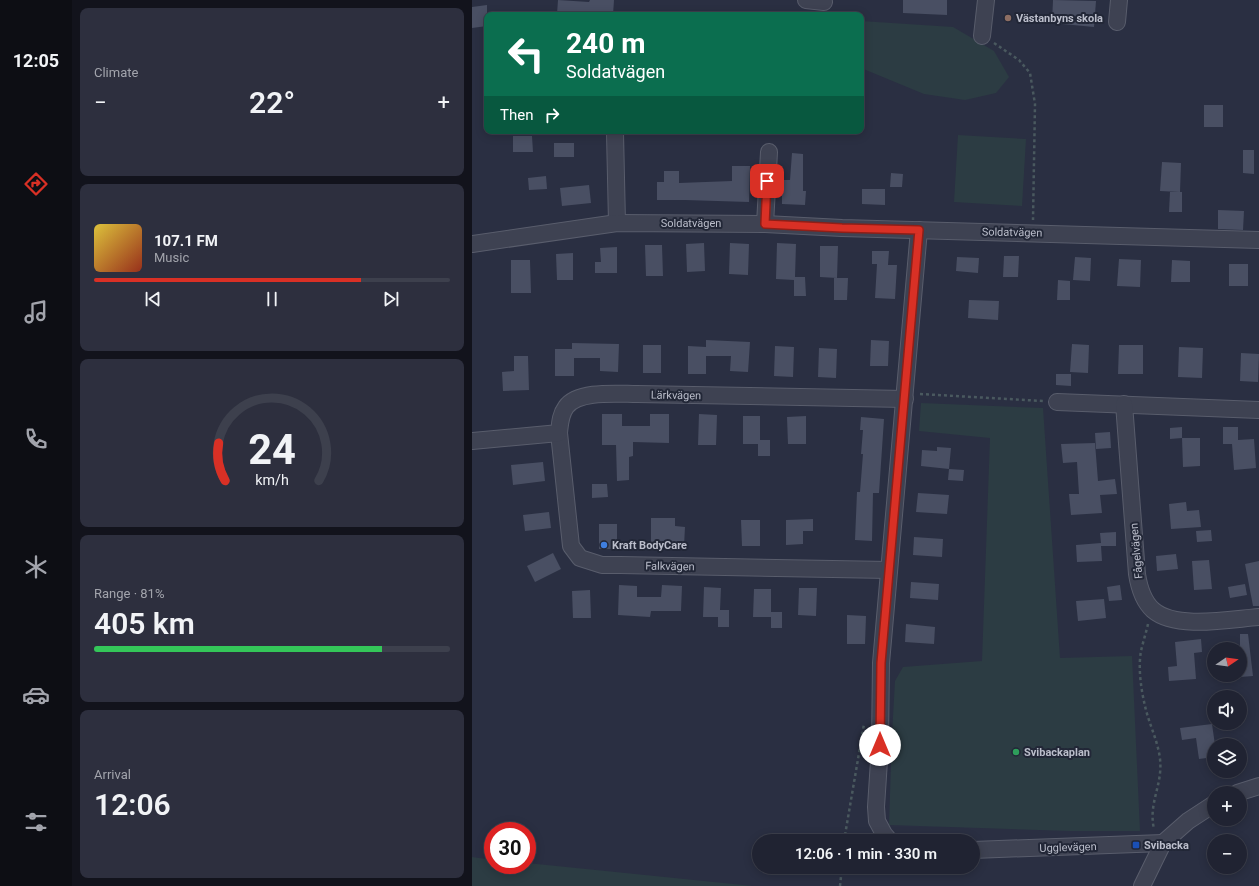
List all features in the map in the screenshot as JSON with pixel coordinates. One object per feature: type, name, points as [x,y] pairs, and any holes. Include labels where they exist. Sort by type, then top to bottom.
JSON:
[{"type":"street","points":[[806,0],[824,2]]},
{"type":"street","points":[[982,36],[986,0]]},
{"type":"street","points":[[1117,22],[1119,0]]},
{"type":"street","points":[[614,134],[617,223]]},
{"type":"street","points":[[765,224],[769,152]]},
{"type":"street","name":"Soldatvägen","points":[[472,244],[617,223],[765,224],[842,228],[1259,240]]},
{"type":"street","points":[[884,834],[877,821],[876,808],[880,745],[881,663],[919,230]]},
{"type":"street","name":"Lärkvägen","points":[[559,434],[562,413],[566,406],[573,400],[584,396],[605,394],[905,396]]},
{"type":"street","points":[[1057,402],[1226,410],[1259,410]]},
{"type":"street","name":"Fågelvägen","points":[[1124,404],[1137,574],[1140,589],[1154,610]]},
{"type":"street","points":[[472,441],[559,434]]},
{"type":"street","name":"Falkvägen","points":[[559,434],[571,546],[580,558],[602,564],[620,565],[889,570]]},
{"type":"street","points":[[1154,610],[1166,616],[1191,622],[1259,617]]},
{"type":"street","points":[[1247,790],[1259,786]]},
{"type":"street","points":[[1142,886],[1163,843],[1188,822],[1207,809]]},
{"type":"street","name":"Ugglevägen","points":[[980,850],[1163,843]]},
{"type":"path","points":[[982,36],[1019,60],[1030,73],[1035,104],[1033,233]]},
{"type":"path","points":[[905,396],[1057,402]]},
{"type":"path","points":[[1154,610],[1149,620],[1141,651],[1140,666],[1145,706],[1153,729],[1160,760],[1160,777],[1153,802],[1152,814],[1154,828],[1163,843]]},
{"type":"path","points":[[845,834],[864,720]]},
{"type":"path","points":[[840,886],[841,874]]},
{"type":"shaded area","points":[[864,21],[953,27],[994,51],[1009,77],[996,93],[965,100],[924,94],[864,69]]},
{"type":"shaded area","points":[[958,135],[1026,139],[1022,206],[954,202]]},
{"type":"shaded area","points":[[921,403],[1043,408],[1060,658],[1132,656],[1140,831],[1070,831],[889,825],[895,681],[903,667],[982,661],[990,438],[919,431]]},
{"type":"shaded area","points":[[472,857],[484,859],[484,874],[536,874],[536,864],[753,886],[472,886]]},
{"type":"building","points":[[558,0],[589,2],[590,0],[614,0],[613,12],[557,12]]},
{"type":"building","points":[[903,0],[947,0],[947,15],[903,13]]},
{"type":"building","points":[[1053,0],[1096,1],[1094,27],[1052,23]]},
{"type":"building","points":[[487,5],[487,12],[484,12],[484,26],[472,28],[472,7]]},
{"type":"building","points":[[1204,105],[1223,105],[1223,127],[1204,127]]},
{"type":"building","points":[[513,136],[532,136],[533,152],[513,152]]},
{"type":"building","points":[[554,143],[574,143],[574,157],[554,157]]},
{"type":"building","points":[[1243,150],[1254,150],[1254,174],[1243,173]]},
{"type":"building","points":[[792,153],[803,154],[803,191],[806,191],[805,205],[782,204],[782,180],[790,180]]},
{"type":"building","points":[[1162,162],[1181,163],[1180,192],[1160,191]]},
{"type":"building","points":[[732,166],[750,166],[749,202],[657,200],[657,182],[664,182],[664,171],[679,171],[679,183],[732,181]]},
{"type":"building","points":[[891,173],[903,174],[902,187],[890,187]]},
{"type":"building","points":[[546,176],[547,189],[529,190],[528,178]]},
{"type":"building","points":[[589,185],[591,203],[562,206],[560,188]]},
{"type":"building","points":[[862,189],[885,189],[885,205],[862,204]]},
{"type":"building","points":[[1170,192],[1182,192],[1182,212],[1169,212]]},
{"type":"building","points":[[1218,210],[1244,211],[1243,230],[1218,229]]},
{"type":"building","points":[[704,243],[705,271],[687,272],[686,244]]},
{"type":"building","points":[[730,243],[749,244],[748,275],[729,274]]},
{"type":"building","points":[[777,243],[796,244],[795,277],[805,277],[806,296],[794,296],[794,280],[776,279]]},
{"type":"building","points":[[645,245],[662,245],[663,276],[646,276]]},
{"type":"building","points":[[820,246],[838,246],[837,278],[820,277]]},
{"type":"building","points":[[617,247],[617,273],[595,273],[595,262],[601,262],[600,248]]},
{"type":"building","points":[[872,251],[889,251],[888,265],[897,265],[895,299],[875,298],[877,264],[872,264]]},
{"type":"building","points":[[573,253],[573,280],[557,280],[556,254]]},
{"type":"building","points":[[1004,256],[1019,256],[1018,277],[1003,277]]},
{"type":"building","points":[[957,257],[979,258],[978,273],[956,271]]},
{"type":"building","points":[[1075,257],[1091,258],[1090,281],[1073,280]]},
{"type":"building","points":[[1119,259],[1141,260],[1140,287],[1117,286]]},
{"type":"building","points":[[511,260],[530,260],[531,293],[511,293]]},
{"type":"building","points":[[1172,260],[1190,261],[1190,282],[1171,282]]},
{"type":"building","points":[[1229,264],[1248,264],[1248,286],[1229,286]]},
{"type":"building","points":[[834,278],[848,278],[847,300],[834,300]]},
{"type":"building","points":[[1058,280],[1070,281],[1070,300],[1057,300]]},
{"type":"building","points":[[969,300],[999,301],[998,320],[968,318]]},
{"type":"building","points":[[706,340],[750,342],[748,372],[730,371],[731,356],[706,356],[706,374],[688,374],[688,346],[706,347]]},
{"type":"building","points":[[871,340],[889,341],[888,366],[870,366]]},
{"type":"building","points":[[572,343],[619,344],[618,372],[600,371],[600,358],[574,358],[574,376],[555,376],[555,349],[572,349]]},
{"type":"building","points":[[1072,344],[1089,345],[1088,373],[1070,372]]},
{"type":"building","points":[[643,345],[661,345],[661,373],[643,373]]},
{"type":"building","points":[[1119,345],[1143,345],[1143,374],[1118,374]]},
{"type":"building","points":[[775,346],[794,347],[793,377],[774,376]]},
{"type":"building","points":[[1179,347],[1203,348],[1202,378],[1178,377]]},
{"type":"building","points":[[819,348],[837,349],[836,378],[818,377]]},
{"type":"building","points":[[1241,353],[1259,354],[1258,382],[1240,381]]},
{"type":"building","points":[[514,356],[528,356],[529,390],[503,391],[502,372],[514,371]]},
{"type":"building","points":[[1056,374],[1071,374],[1071,386],[1056,385]]},
{"type":"building","points":[[602,414],[622,414],[622,426],[650,426],[650,414],[669,414],[669,443],[633,442],[633,456],[629,457],[629,480],[617,481],[616,445],[602,445]]},
{"type":"building","points":[[699,414],[717,415],[716,445],[698,445]]},
{"type":"building","points":[[743,416],[760,416],[760,440],[770,440],[770,456],[758,456],[758,444],[743,444]]},
{"type":"building","points":[[806,416],[806,444],[788,444],[787,417]]},
{"type":"building","points":[[861,417],[884,419],[879,493],[873,493],[872,541],[855,540],[857,492],[860,492],[863,454],[861,454],[863,430],[860,430]]},
{"type":"building","points":[[1182,427],[1182,438],[1170,439],[1170,428]]},
{"type":"building","points":[[1223,427],[1238,427],[1238,440],[1254,439],[1256,468],[1234,470],[1232,444],[1223,444]]},
{"type":"building","points":[[1110,432],[1111,448],[1096,449],[1095,433]]},
{"type":"building","points":[[1182,438],[1200,438],[1200,466],[1183,467]]},
{"type":"building","points":[[1095,443],[1098,481],[1115,479],[1117,494],[1100,495],[1102,513],[1071,515],[1069,494],[1079,494],[1077,462],[1063,463],[1061,444]]},
{"type":"building","points":[[937,447],[951,448],[949,469],[921,466],[922,450],[937,451]]},
{"type":"building","points":[[543,462],[545,481],[513,485],[511,465]]},
{"type":"building","points":[[949,469],[964,470],[963,481],[948,480]]},
{"type":"building","points":[[592,484],[607,484],[608,497],[592,498]]},
{"type":"building","points":[[918,493],[949,495],[947,514],[916,512]]},
{"type":"building","points":[[1186,502],[1187,511],[1199,510],[1201,527],[1171,529],[1169,504]]},
{"type":"building","points":[[549,512],[551,528],[525,531],[523,515]]},
{"type":"building","points":[[651,518],[675,518],[675,526],[685,527],[684,546],[651,546]]},
{"type":"building","points":[[813,519],[813,531],[803,531],[803,544],[786,545],[786,520]]},
{"type":"building","points":[[741,520],[760,520],[760,546],[742,546]]},
{"type":"building","points":[[599,524],[617,524],[617,549],[599,549]]},
{"type":"building","points":[[1211,530],[1212,541],[1197,542],[1196,531]]},
{"type":"building","points":[[1116,532],[1116,546],[1101,546],[1102,561],[1077,562],[1076,545],[1101,543],[1100,533]]},
{"type":"building","points":[[914,537],[943,539],[942,557],[913,555]]},
{"type":"building","points":[[553,553],[561,569],[535,582],[527,566]]},
{"type":"building","points":[[1176,554],[1178,569],[1157,571],[1156,556]]},
{"type":"building","points":[[1209,560],[1212,589],[1194,590],[1192,561]]},
{"type":"building","points":[[1259,561],[1259,606],[1253,606],[1245,564]]},
{"type":"building","points":[[911,582],[939,584],[938,600],[910,598]]},
{"type":"building","points":[[1245,584],[1247,595],[1230,598],[1228,587]]},
{"type":"building","points":[[619,585],[637,586],[637,597],[661,597],[662,585],[682,586],[681,611],[651,611],[650,617],[618,615]]},
{"type":"building","points":[[1120,585],[1122,600],[1109,601],[1107,587]]},
{"type":"building","points":[[704,587],[721,588],[720,610],[729,610],[729,627],[718,627],[718,617],[703,617]]},
{"type":"building","points":[[799,588],[817,588],[816,616],[798,615]]},
{"type":"building","points":[[754,589],[771,589],[771,617],[753,617]]},
{"type":"building","points":[[590,590],[591,618],[573,618],[572,591]]},
{"type":"building","points":[[1104,599],[1106,618],[1078,621],[1076,601]]},
{"type":"building","points":[[771,612],[782,612],[782,628],[771,628]]},
{"type":"building","points":[[847,615],[866,616],[865,644],[847,644]]},
{"type":"building","points":[[906,624],[935,627],[934,644],[905,642]]},
{"type":"building","points":[[1240,634],[1248,634],[1253,676],[1247,676],[1247,642],[1240,642]]},
{"type":"building","points":[[1201,639],[1202,652],[1194,653],[1196,679],[1169,681],[1168,667],[1177,666],[1175,642]]},
{"type":"building","points":[[1207,725],[1207,730],[1213,730],[1214,738],[1207,738],[1207,758],[1199,759],[1196,738],[1182,740],[1180,728]]},
{"type":"place","name":"Västanbyns skola","points":[[1008,18]]},
{"type":"place","name":"Kraft BodyCare","points":[[604,545]]},
{"type":"place","name":"Svibackaplan","points":[[1016,752]]},
{"type":"place","name":"Svibacka","points":[[1136,845]]},
{"type":"route","points":[[767,181],[765,224],[919,230],[881,663],[880,745]]}]
